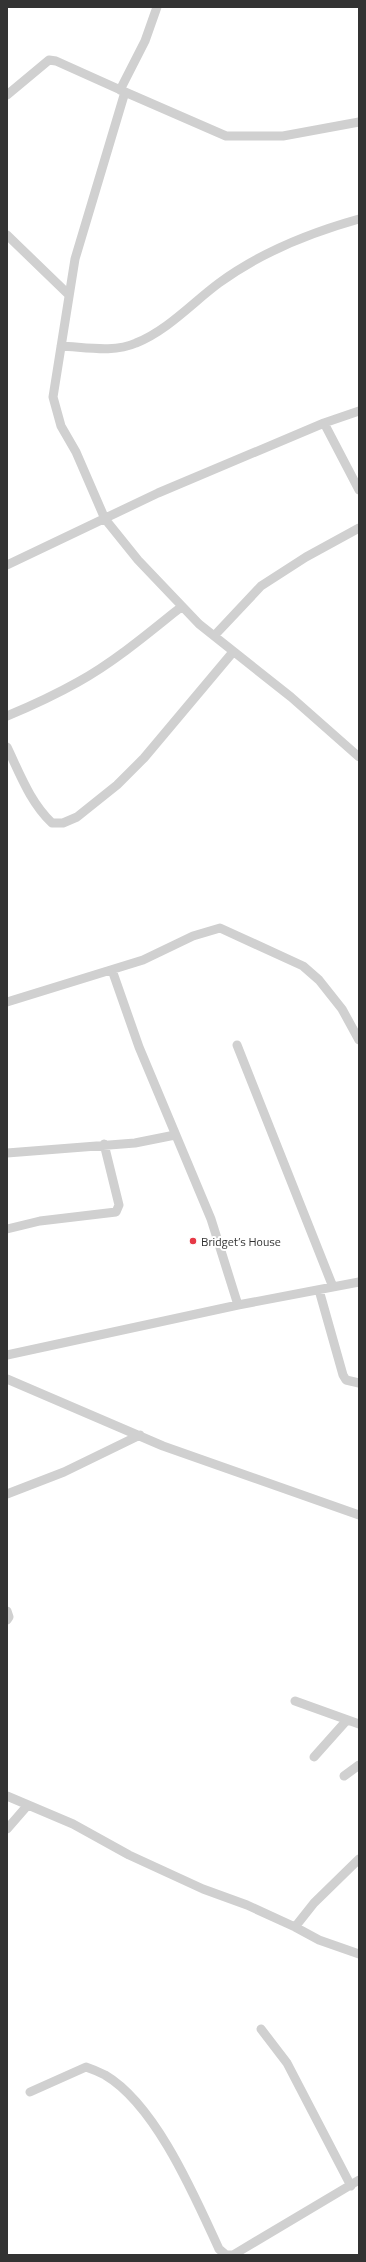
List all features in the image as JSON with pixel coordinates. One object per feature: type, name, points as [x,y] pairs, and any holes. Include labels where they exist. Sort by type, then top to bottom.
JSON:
[{"type":"street","points":[[157,7],[145,41],[123,91],[75,259],[68,294],[53,397],[61,426],[76,452],[105,519],[138,560],[182,607],[214,636],[291,697],[359,757]]},
{"type":"street","points":[[7,95],[48,60],[56,61],[226,136],[283,136],[359,122]]},
{"type":"street","points":[[61,346],[106,348],[136,344],[173,321],[218,284],[251,261],[286,244],[359,219]]},
{"type":"street","points":[[7,236],[68,294]]},
{"type":"street","points":[[8,561],[105,519],[158,493],[324,423],[359,411]]},
{"type":"street","points":[[324,423],[359,490]]},
{"type":"street","points":[[214,636],[261,586],[306,557],[359,528]]},
{"type":"street","points":[[7,716],[45,700],[80,682],[182,607]]},
{"type":"street","points":[[7,747],[31,796],[42,813],[52,823],[63,823],[87,811],[144,758],[233,652]]},
{"type":"street","points":[[7,1002],[143,960],[213,929],[225,929],[303,966],[319,980],[342,1009],[359,1040]]},
{"type":"street","points":[[112,970],[139,1047],[211,1219],[238,1305]]},
{"type":"street","points":[[237,1046],[333,1287]]},
{"type":"street","points":[[7,1153],[104,1144],[135,1143],[175,1135]]},
{"type":"street","points":[[7,1229],[40,1220],[116,1212],[119,1205],[104,1144]]},
{"type":"street","points":[[7,1355],[238,1305],[359,1282]]},
{"type":"street","points":[[318,1290],[346,1380],[359,1384]]},
{"type":"street","points":[[7,1379],[163,1446],[359,1515]]},
{"type":"street","points":[[7,1494],[64,1472],[140,1435]]},
{"type":"street","points":[[7,1611],[9,1617],[7,1620]]},
{"type":"street","points":[[295,1701],[359,1724]]},
{"type":"street","points":[[314,1757],[347,1720]]},
{"type":"street","points":[[344,1776],[359,1765]]},
{"type":"street","points":[[7,1796],[27,1806],[73,1824],[129,1855],[196,1886],[247,1905],[295,1926],[319,1940],[359,1954]]},
{"type":"street","points":[[7,1829],[27,1806]]},
{"type":"street","points":[[295,1926],[314,1903],[359,1859]]},
{"type":"street","points":[[261,2029],[287,2064],[351,2186]]},
{"type":"street","points":[[30,2092],[86,2067],[105,2075],[122,2088],[144,2112],[185,2174],[219,2250],[226,2255],[233,2255],[359,2180]]},
{"type":"place","name":"Bridget’s House","points":[[193,1241]]}]
